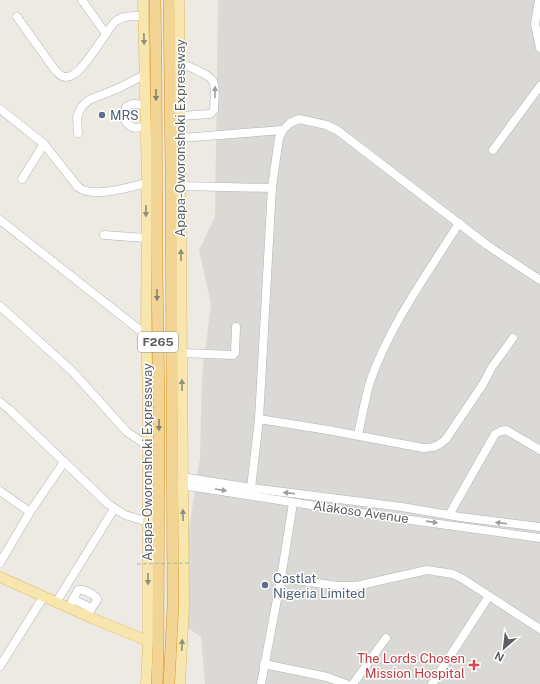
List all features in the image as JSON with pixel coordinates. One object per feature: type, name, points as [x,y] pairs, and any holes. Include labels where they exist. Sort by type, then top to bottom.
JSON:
[{"type":"highway","name":"Apapa-Oworonshoki Expressway","points":[[155,0],[159,407],[157,684]]},
{"type":"highway","name":"Apapa-Oworonshoki Expressway","points":[[169,0],[178,606],[170,684]]},
{"type":"main road","name":"Apapa-Oworonshoki Expressway","points":[[143,0],[147,183],[146,335],[148,446],[148,641],[146,684]]},
{"type":"main road","name":"Apapa-Oworonshoki Expressway","points":[[179,0],[182,353],[182,481],[178,606],[180,684]]},
{"type":"main road","points":[[0,577],[57,601],[71,603],[148,641]]},
{"type":"street","points":[[82,0],[106,34]]},
{"type":"street","points":[[539,0],[535,24],[540,48]]},
{"type":"street","points":[[17,17],[45,57],[62,76],[68,77],[73,75],[93,53],[113,24],[122,18],[143,16]]},
{"type":"street","points":[[180,63],[206,75],[215,85],[213,112],[210,114],[180,116]]},
{"type":"street","points":[[78,133],[77,117],[82,106],[89,100],[119,88],[144,75]]},
{"type":"street","points":[[493,150],[540,86]]},
{"type":"street","points":[[145,106],[136,103],[130,104],[126,107],[126,122],[130,127],[135,128],[146,126]]},
{"type":"street","points":[[0,109],[44,144],[78,187],[85,192],[93,193],[108,191],[147,183]]},
{"type":"street","points":[[251,488],[258,419],[272,188],[279,138],[282,130],[290,123],[299,119],[326,125],[337,130],[487,245],[540,280]]},
{"type":"street","points":[[181,138],[282,130]]},
{"type":"street","points":[[22,178],[44,144]]},
{"type":"street","points":[[181,186],[272,188]]},
{"type":"street","points":[[0,220],[146,335]]},
{"type":"street","points":[[358,435],[370,381],[381,352],[391,333],[459,223]]},
{"type":"street","points":[[104,235],[146,238]]},
{"type":"street","points":[[0,306],[73,372],[127,432],[148,446]]},
{"type":"street","points":[[182,353],[233,355],[236,349],[236,327]]},
{"type":"street","points":[[258,419],[358,435],[423,448],[432,448],[446,439],[483,384],[492,367],[513,338]]},
{"type":"street","points":[[0,402],[64,462],[84,483],[114,509],[133,518],[148,522]]},
{"type":"street","points":[[449,515],[495,434],[506,430],[540,450]]},
{"type":"street","points":[[0,562],[30,512],[64,462]]},
{"type":"street","name":"Alakoso Avenue","points":[[182,481],[402,507],[538,529]]},
{"type":"street","name":"Alakoso Avenue","points":[[182,481],[293,503],[540,538]]},
{"type":"street","points":[[0,491],[30,512]]},
{"type":"street","points":[[261,684],[281,578],[293,503]]},
{"type":"street","points":[[57,601],[114,509]]},
{"type":"street","points":[[281,578],[338,586],[356,586],[427,570],[453,574],[540,629]]},
{"type":"street","points":[[71,603],[79,590],[95,596],[97,600],[89,612]]},
{"type":"street","points":[[0,666],[44,596]]},
{"type":"street","points":[[432,684],[488,596]]},
{"type":"street","points":[[353,684],[386,638]]},
{"type":"street","points":[[264,664],[327,677],[346,684]]},
{"type":"path","points":[[137,564],[190,563]]},
{"type":"shaded area","points":[[218,0],[540,0],[540,684],[205,684],[201,637],[182,624],[187,541],[200,458],[202,375],[211,304],[199,250],[215,217]]},
{"type":"place","name":"MRS","points":[[102,115]]},
{"type":"place","name":"Castlat Nigeria Limited","points":[[265,585]]},
{"type":"place","name":"The Lords Chosen Mission Hospital","points":[[474,665]]}]
